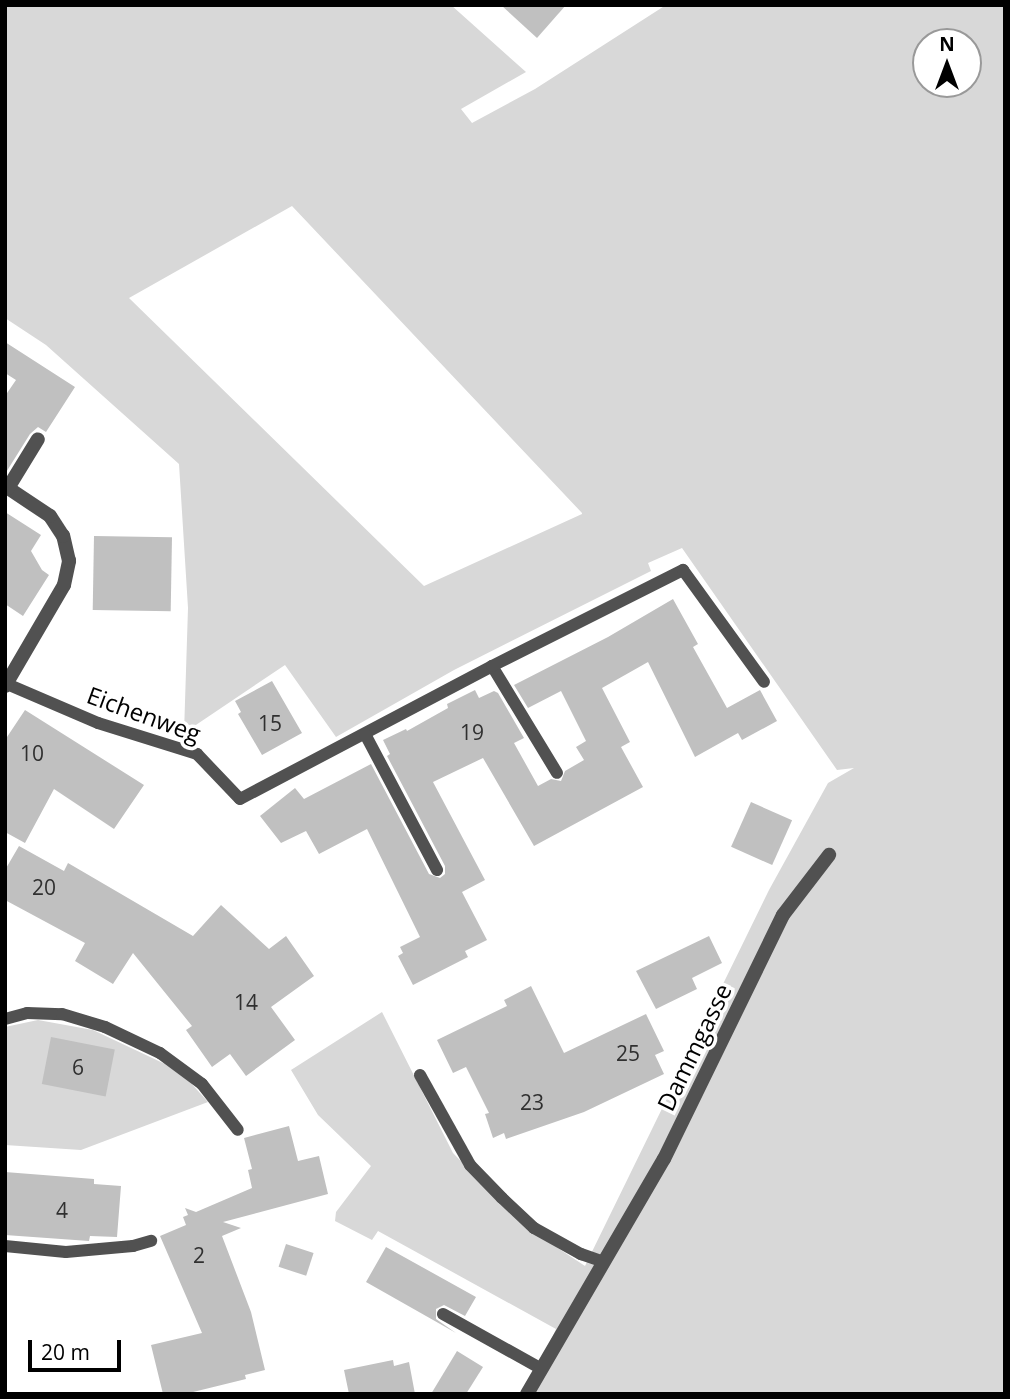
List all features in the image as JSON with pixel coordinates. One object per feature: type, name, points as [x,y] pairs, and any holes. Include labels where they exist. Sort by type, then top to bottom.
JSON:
[{"type":"street","name":"Eichenweg","points":[[6,685],[64,586],[69,561],[64,536],[50,516],[8,488],[38,439]]},
{"type":"street","name":"Dammgasse","points":[[527,1394],[664,1159],[783,915],[829,855]]},
{"type":"lane","name":"Eichenweg","points":[[6,685],[98,723],[197,754],[240,799],[492,666],[683,570],[764,682]]},
{"type":"lane","points":[[492,666],[557,773]]},
{"type":"lane","points":[[365,734],[436,870]]},
{"type":"lane","points":[[5,1018],[27,1013],[62,1014],[105,1027],[160,1053],[202,1084],[238,1130]]},
{"type":"lane","points":[[421,1075],[470,1165],[502,1198],[534,1228],[581,1254],[604,1262]]},
{"type":"lane","points":[[5,1246],[66,1252],[133,1246],[151,1241]]},
{"type":"lane","points":[[443,1314],[542,1369]]},
{"type":"shaded area","points":[[5,5],[451,5],[526,72],[461,109],[472,123],[535,89],[666,5],[1005,5],[1005,1394],[527,1394],[556,1329],[378,1231],[372,1240],[335,1221],[336,1212],[371,1166],[318,1115],[291,1070],[382,1012],[453,1153],[523,1225],[585,1266],[769,890],[828,783],[854,768],[837,770],[682,548],[648,563],[651,571],[454,670],[336,737],[285,665],[184,733],[188,608],[179,464],[46,345],[5,318]],"holes":[[[292,206],[582,513],[424,586],[129,298]]]},
{"type":"shaded area","points":[[38,1020],[93,1030],[165,1064],[190,1082],[208,1102],[81,1150],[5,1145],[5,1027]]},
{"type":"building","points":[[501,5],[566,5],[537,38]]},
{"type":"building","points":[[5,342],[75,387],[46,432],[38,427],[30,434],[5,474],[5,396],[16,380],[5,373]]},
{"type":"building","points":[[5,512],[41,535],[31,551],[42,570],[49,575],[23,616],[5,604]]},
{"type":"building","points":[[94,536],[172,537],[171,611],[93,610]]},
{"type":"building","points":[[673,599],[698,644],[693,647],[727,708],[760,690],[777,721],[742,740],[738,733],[695,757],[648,662],[602,688],[630,742],[621,747],[643,787],[534,846],[483,758],[433,782],[485,880],[462,892],[487,940],[465,951],[468,957],[413,985],[398,956],[403,953],[400,947],[420,937],[367,829],[319,854],[306,831],[281,843],[260,816],[295,788],[304,799],[371,764],[429,874],[440,878],[445,874],[445,866],[387,756],[390,754],[383,740],[406,729],[407,731],[448,708],[447,704],[475,690],[479,698],[494,691],[498,693],[524,738],[514,743],[538,786],[551,779],[561,781],[565,771],[584,760],[576,747],[586,741],[561,691],[528,708],[514,685],[608,637]]},
{"type":"building","points":[[272,681],[302,733],[262,755],[238,714],[241,712],[235,701]]},
{"type":"building","points":[[25,710],[144,785],[114,829],[54,789],[25,843],[5,832],[5,740]]},
{"type":"building","points":[[751,802],[792,820],[772,865],[731,847]]},
{"type":"building","points":[[19,846],[64,871],[68,863],[193,936],[221,905],[269,949],[286,936],[314,976],[271,1007],[295,1040],[246,1076],[230,1054],[212,1067],[186,1030],[192,1026],[133,953],[113,984],[75,961],[85,943],[5,900],[5,870]]},
{"type":"building","points":[[709,936],[722,963],[692,978],[697,989],[656,1009],[636,971]]},
{"type":"building","points":[[531,986],[564,1053],[646,1014],[664,1051],[655,1055],[664,1074],[584,1112],[506,1139],[504,1133],[493,1138],[485,1114],[489,1113],[466,1067],[453,1073],[437,1040],[507,1006],[504,1000]]},
{"type":"building","points":[[51,1037],[115,1049],[106,1097],[42,1084]]},
{"type":"building","points":[[289,1126],[298,1161],[319,1156],[328,1194],[223,1222],[241,1228],[222,1236],[251,1312],[265,1370],[245,1375],[246,1379],[185,1394],[163,1394],[151,1345],[202,1333],[160,1236],[186,1225],[183,1217],[188,1215],[185,1208],[196,1212],[252,1188],[248,1170],[252,1169],[244,1138]]},
{"type":"building","points":[[5,1172],[94,1179],[94,1184],[121,1186],[117,1237],[90,1236],[89,1241],[5,1235]]},
{"type":"building","points":[[286,1244],[314,1253],[306,1276],[279,1267]]},
{"type":"building","points":[[386,1247],[476,1297],[465,1316],[444,1305],[436,1309],[436,1319],[456,1333],[366,1282]]},
{"type":"building","points":[[457,1351],[483,1367],[466,1394],[431,1394]]},
{"type":"building","points":[[393,1360],[394,1366],[409,1362],[415,1394],[349,1394],[344,1370]]}]
